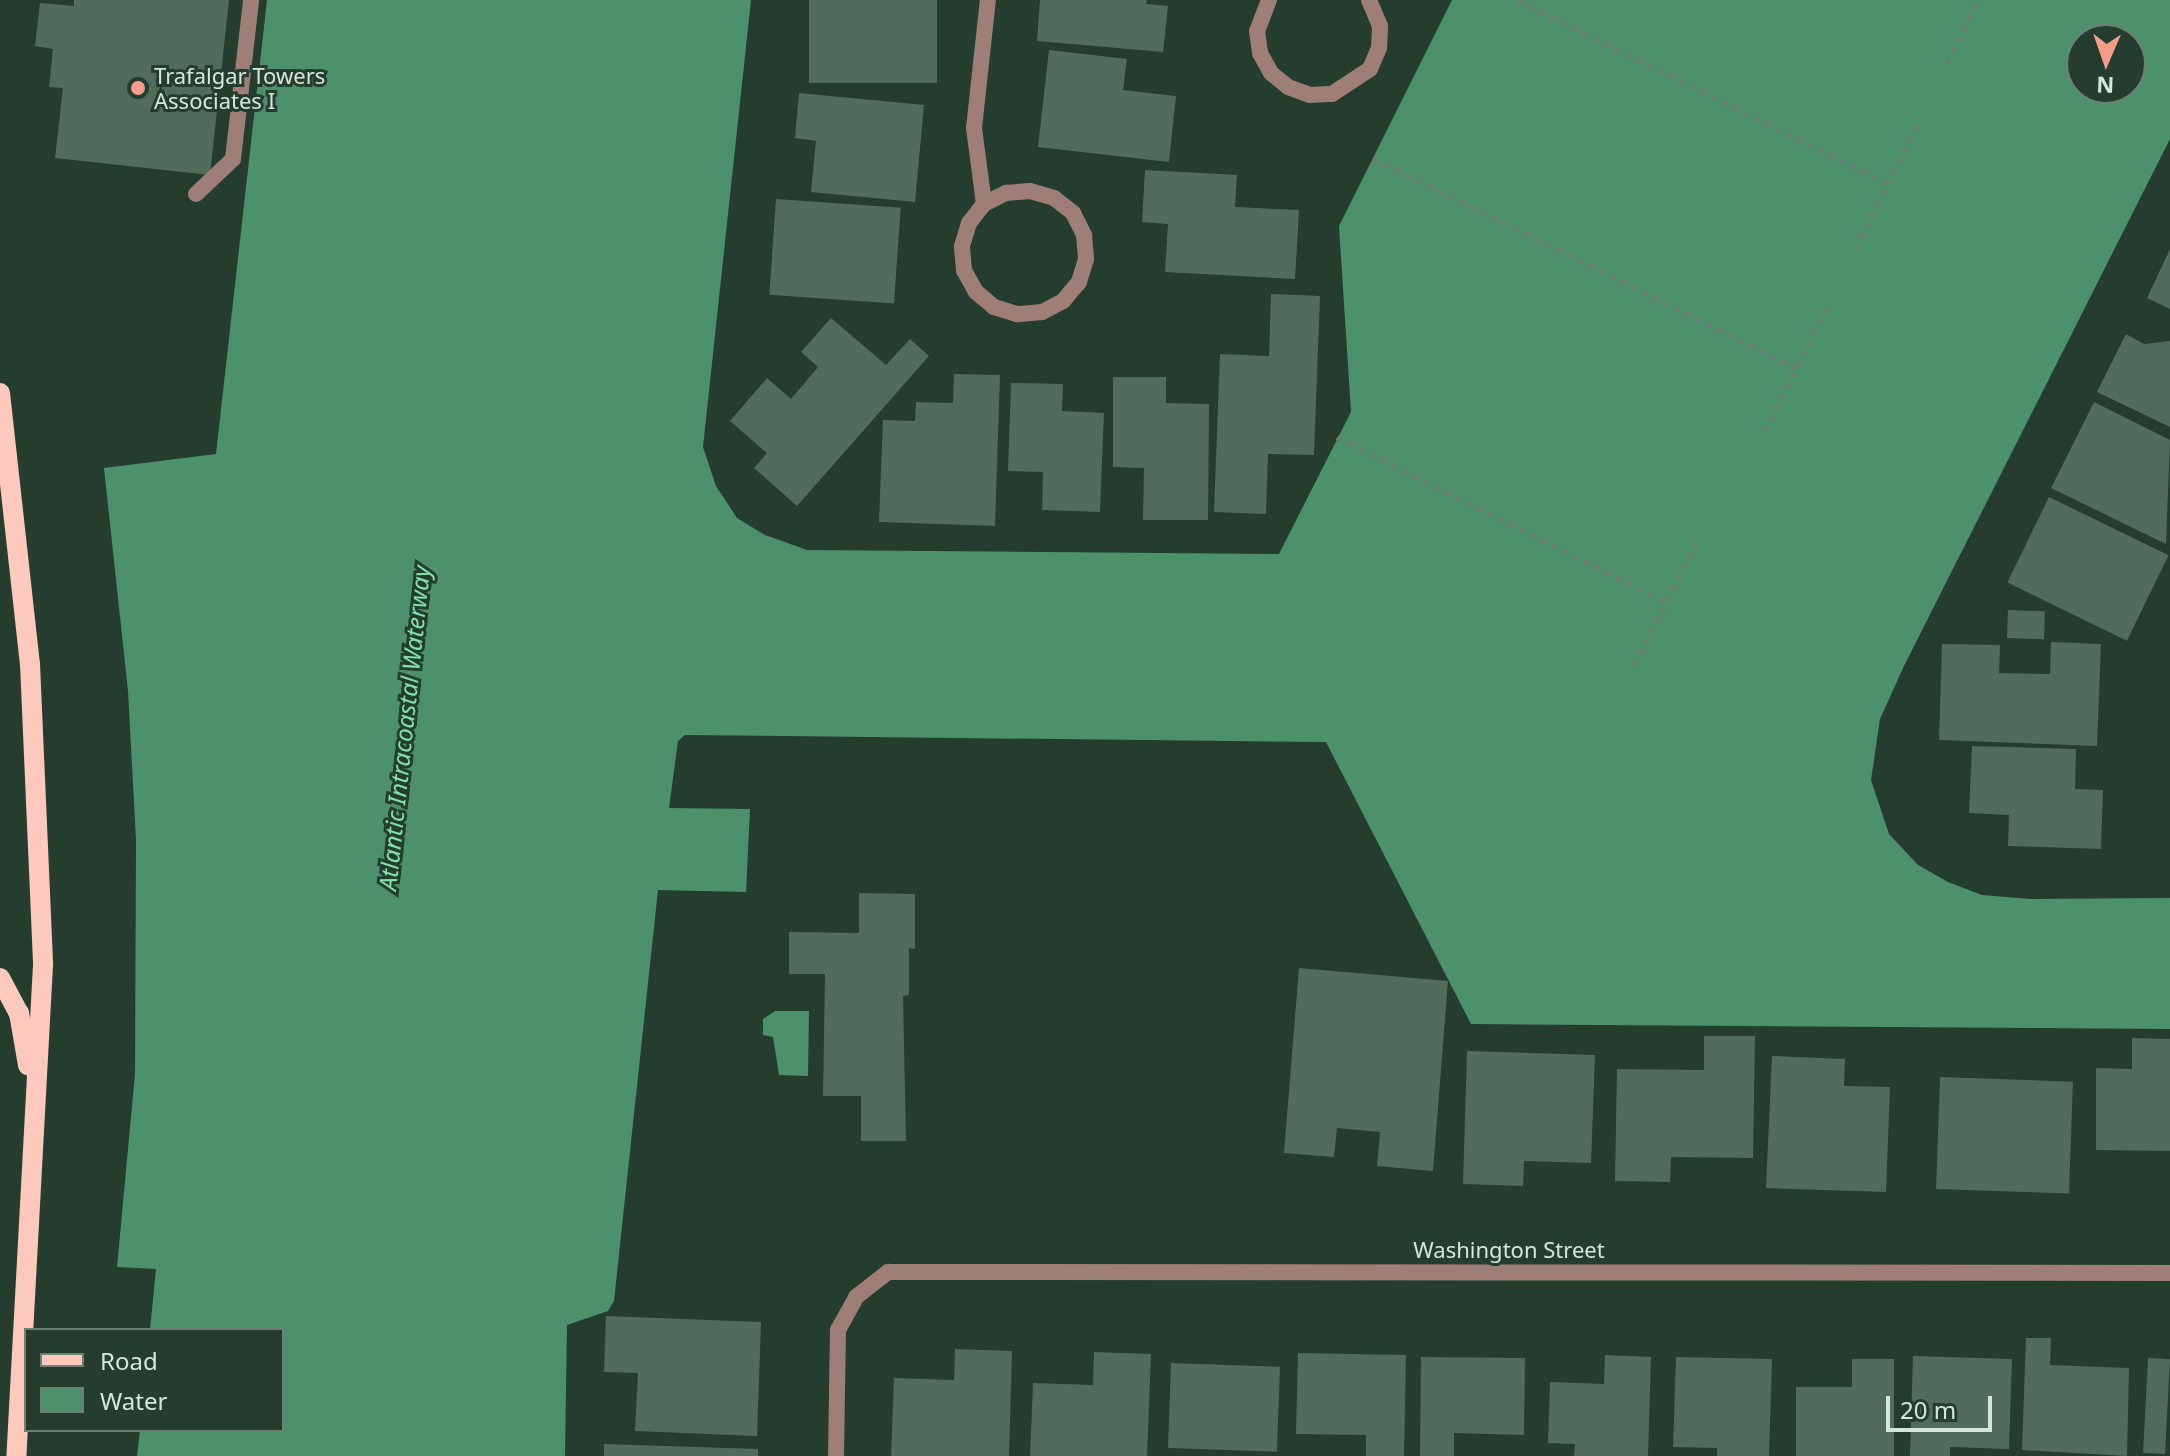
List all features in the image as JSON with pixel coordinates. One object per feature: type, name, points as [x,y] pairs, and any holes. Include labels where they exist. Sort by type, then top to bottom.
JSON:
[{"type":"main road","points":[[0,393],[31,695],[43,965],[16,1456]]},
{"type":"main road","points":[[0,978],[19,1013],[27,1051],[33,1149]]},
{"type":"street","points":[[196,194],[233,159],[251,0]]},
{"type":"street","points":[[984,204],[1006,193],[1030,191],[1054,198],[1073,213],[1084,235],[1086,259],[1079,282],[1063,301],[1042,312],[1017,314],[994,307],[976,292],[964,270],[962,246],[969,223],[984,204],[974,128],[988,0]]},
{"type":"street","points":[[1269,0],[1257,31],[1260,53],[1271,73],[1310,95],[1332,94],[1370,69],[1380,26],[1369,0]]},
{"type":"street","name":"Washington Street","points":[[836,1456],[838,1330],[856,1297],[888,1272],[2170,1273]]},
{"type":"path","points":[[1517,0],[1888,183]]},
{"type":"path","points":[[1947,63],[1978,0]]},
{"type":"path","points":[[1855,249],[1920,119]]},
{"type":"path","points":[[1373,158],[1796,368]]},
{"type":"path","points":[[1764,431],[1828,304]]},
{"type":"path","points":[[1337,437],[1667,602]]},
{"type":"path","points":[[1635,665],[1699,538]]},
{"type":"water","name":"Atlantic Intracoastal Waterway","points":[[267,0],[751,0],[703,447],[716,486],[737,518],[765,535],[807,550],[1279,554],[1351,412],[1339,226],[1452,0],[2170,0],[2170,139],[1904,666],[1880,719],[1871,780],[1889,834],[1918,865],[1948,882],[1982,895],[2030,899],[2170,898],[2170,1029],[1471,1024],[1326,742],[685,735],[678,741],[669,808],[750,809],[746,892],[658,890],[614,1301],[608,1311],[567,1325],[565,1456],[137,1456],[140,1432],[284,1432],[284,1328],[150,1328],[156,1269],[117,1267],[135,1074],[136,840],[128,691],[104,468],[216,454]]},
{"type":"water","points":[[775,1011],[809,1011],[808,1076],[779,1075],[773,1037],[763,1035],[763,1019]]},
{"type":"building","name":"Trafalgar Towers Associates I","points":[[74,0],[229,0],[210,175],[55,158],[63,88],[49,87],[53,49],[35,46],[40,3],[74,6]]},
{"type":"building","points":[[809,0],[937,0],[937,83],[809,83]]},
{"type":"building","points":[[1040,0],[1147,0],[1146,4],[1168,6],[1163,52],[1037,41]]},
{"type":"building","points":[[1049,50],[1127,59],[1123,90],[1176,96],[1169,162],[1038,147]]},
{"type":"building","points":[[799,93],[924,105],[915,202],[811,192],[816,141],[795,138]]},
{"type":"building","points":[[1145,170],[1237,175],[1235,207],[1299,210],[1295,279],[1165,272],[1168,224],[1142,222]]},
{"type":"building","points":[[776,199],[901,208],[894,303],[769,295]]},
{"type":"building","points":[[2170,249],[2170,309],[2147,298]]},
{"type":"building","points":[[1271,294],[1320,296],[1314,455],[1268,454],[1266,514],[1214,512],[1220,354],[1269,356]]},
{"type":"building","points":[[831,318],[886,365],[910,339],[929,356],[797,506],[754,468],[767,453],[730,421],[767,378],[791,399],[818,367],[801,352]]},
{"type":"building","points":[[2126,334],[2144,344],[2170,341],[2170,427],[2097,392]]},
{"type":"building","points":[[954,374],[1000,375],[995,526],[879,522],[883,420],[915,421],[916,402],[953,403]]},
{"type":"building","points":[[1113,377],[1166,377],[1166,403],[1209,404],[1208,520],[1143,520],[1144,468],[1113,467]]},
{"type":"building","points":[[1011,383],[1063,384],[1062,411],[1104,413],[1100,512],[1042,510],[1043,472],[1008,471]]},
{"type":"building","points":[[2094,402],[2170,440],[2166,544],[2051,488]]},
{"type":"building","points":[[2049,497],[2169,555],[2127,641],[2007,582]]},
{"type":"building","points":[[2008,610],[2045,611],[2044,639],[2007,638]]},
{"type":"building","points":[[2051,642],[2101,644],[2097,746],[1939,740],[1942,644],[2000,645],[1999,673],[2050,674]]},
{"type":"building","points":[[1972,746],[2076,749],[2075,789],[2103,790],[2101,849],[2008,846],[2009,815],[1969,813]]},
{"type":"building","points":[[859,893],[915,894],[915,949],[909,948],[909,995],[903,996],[906,1141],[861,1141],[861,1096],[823,1096],[825,974],[789,974],[789,932],[859,933]]},
{"type":"building","points":[[1299,968],[1448,981],[1433,1171],[1377,1166],[1380,1132],[1337,1128],[1334,1157],[1284,1153]]},
{"type":"building","points":[[1704,1036],[1755,1036],[1753,1158],[1671,1157],[1670,1182],[1615,1181],[1617,1069],[1704,1070]]},
{"type":"building","points":[[2132,1038],[2170,1039],[2170,1151],[2096,1150],[2096,1068],[2132,1069]]},
{"type":"building","points":[[1467,1051],[1595,1055],[1591,1163],[1524,1161],[1523,1186],[1463,1184]]},
{"type":"building","points":[[1772,1056],[1845,1059],[1844,1086],[1890,1087],[1886,1192],[1766,1188]]},
{"type":"building","points":[[1940,1077],[2073,1082],[2069,1194],[1936,1189]]},
{"type":"building","points":[[606,1316],[761,1322],[757,1436],[635,1431],[638,1373],[604,1372]]},
{"type":"building","points":[[2026,1338],[2051,1338],[2050,1365],[2129,1368],[2127,1456],[2022,1450]]},
{"type":"building","points":[[955,1349],[1012,1351],[1009,1456],[891,1456],[894,1378],[954,1380]]},
{"type":"building","points":[[1094,1352],[1151,1354],[1147,1456],[1030,1456],[1033,1383],[1093,1385]]},
{"type":"building","points":[[1298,1353],[1406,1355],[1404,1456],[1366,1456],[1366,1435],[1296,1434]]},
{"type":"building","points":[[1605,1355],[1651,1357],[1648,1456],[1574,1456],[1575,1444],[1548,1443],[1550,1382],[1604,1384]]},
{"type":"building","points":[[1913,1356],[2012,1359],[2009,1449],[1950,1447],[1950,1456],[1910,1456]]},
{"type":"building","points":[[1421,1357],[1525,1358],[1524,1435],[1454,1433],[1454,1456],[1420,1456]]},
{"type":"building","points":[[1676,1357],[1772,1359],[1769,1456],[1717,1456],[1717,1448],[1673,1447]]},
{"type":"building","points":[[2148,1358],[2170,1359],[2165,1454],[2143,1453]]},
{"type":"building","points":[[1852,1359],[1894,1359],[1894,1456],[1796,1456],[1796,1387],[1852,1387]]},
{"type":"building","points":[[1171,1363],[1280,1367],[1277,1452],[1168,1448]]},
{"type":"building","points":[[604,1444],[758,1449],[758,1456],[604,1456]]},
{"type":"place","name":"Trafalgar Towers Associates I","points":[[138,88]]}]
